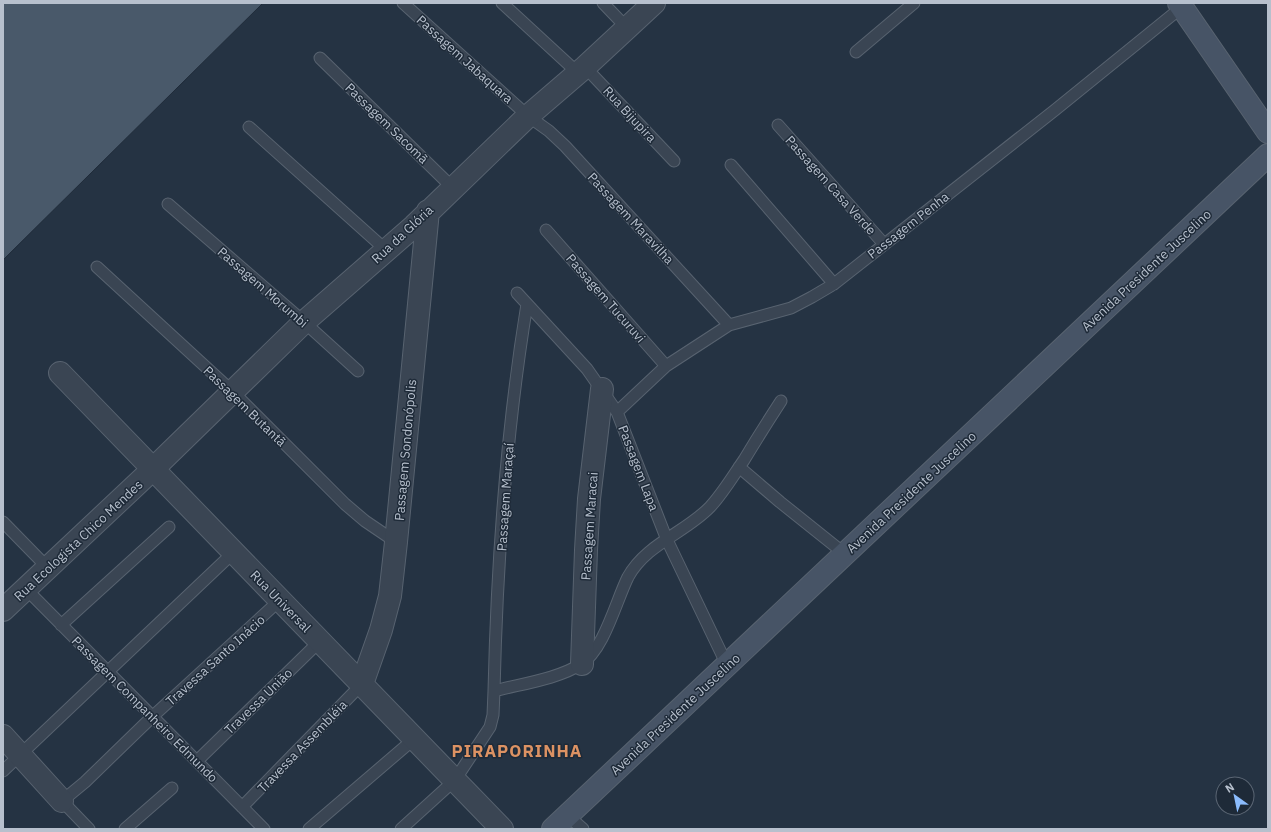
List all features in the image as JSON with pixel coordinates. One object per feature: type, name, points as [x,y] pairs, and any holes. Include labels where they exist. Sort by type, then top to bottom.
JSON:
[{"type":"street","name":"Rua da Glória","points":[[153,469],[304,322],[414,226],[528,116],[582,70],[654,3]]},
{"type":"street","points":[[1181,5],[1268,132]]},
{"type":"street","name":"Avenida Presidente Juscelino","points":[[568,824],[727,664],[1268,155]]},
{"type":"street","name":"Passagem Sondonópolis","points":[[362,684],[381,630],[390,596],[428,211]]},
{"type":"street","name":"Rua Universal","points":[[60,373],[502,829]]},
{"type":"street","name":"Passagem Maracai","points":[[582,664],[589,499],[602,389]]},
{"type":"street","name":"Rua Ecologista Chico Mendes","points":[[3,610],[153,469]]},
{"type":"street","points":[[3,736],[62,801]]},
{"type":"lane","name":"Passagem Jabaquara","points":[[403,3],[528,116]]},
{"type":"lane","name":"Rua Bijupira","points":[[502,3],[582,70],[674,161]]},
{"type":"lane","points":[[603,3],[627,28]]},
{"type":"lane","points":[[856,52],[914,3]]},
{"type":"lane","name":"Passagem Penha","points":[[617,412],[666,366],[729,325],[790,308],[834,284],[1055,110],[1181,5]]},
{"type":"lane","name":"Passagem Sacomã","points":[[320,58],[453,188]]},
{"type":"lane","name":"Passagem Maravilha","points":[[528,116],[549,131],[565,146],[729,325]]},
{"type":"lane","name":"Passagem Casa Verde","points":[[778,125],[884,244]]},
{"type":"lane","points":[[249,127],[386,250]]},
{"type":"lane","points":[[731,165],[834,284]]},
{"type":"lane","name":"Passagem Morumbi","points":[[168,204],[358,371]]},
{"type":"lane","name":"Passagem Tucuruvi","points":[[546,230],[666,366]]},
{"type":"lane","name":"Passagem Butantã","points":[[97,267],[233,392],[345,504],[365,521],[396,542]]},
{"type":"lane","name":"Passagem Lapa","points":[[517,293],[587,369],[617,412],[667,540],[727,664]]},
{"type":"lane","name":"Passagem Maraçaí","points":[[401,829],[455,780],[490,727],[493,715],[496,619],[506,460],[517,363],[527,304]]},
{"type":"lane","points":[[494,691],[558,674],[582,664],[593,652],[602,636],[628,577],[639,560],[710,507],[723,492],[781,401]]},
{"type":"lane","points":[[739,467],[845,554]]},
{"type":"lane","points":[[3,522],[48,568]]},
{"type":"lane","points":[[62,624],[169,527]]},
{"type":"lane","points":[[3,771],[234,552]]},
{"type":"lane","name":"Passagem Companheiro Edmundo","points":[[26,589],[264,829]]},
{"type":"lane","name":"Travessa Santo Inácio","points":[[62,801],[85,782],[152,717],[280,600]]},
{"type":"lane","name":"Travessa União","points":[[197,761],[320,641]]},
{"type":"lane","name":"Travessa Assembléia","points":[[242,807],[362,684]]},
{"type":"lane","points":[[309,829],[414,739]]},
{"type":"lane","points":[[125,829],[172,788]]},
{"type":"lane","points":[[62,801],[89,829]]},
{"type":"building","points":[[3,3],[263,3],[3,260]]},
{"type":"district","name":"PIRAPORINHA","points":[[517,751]]}]
